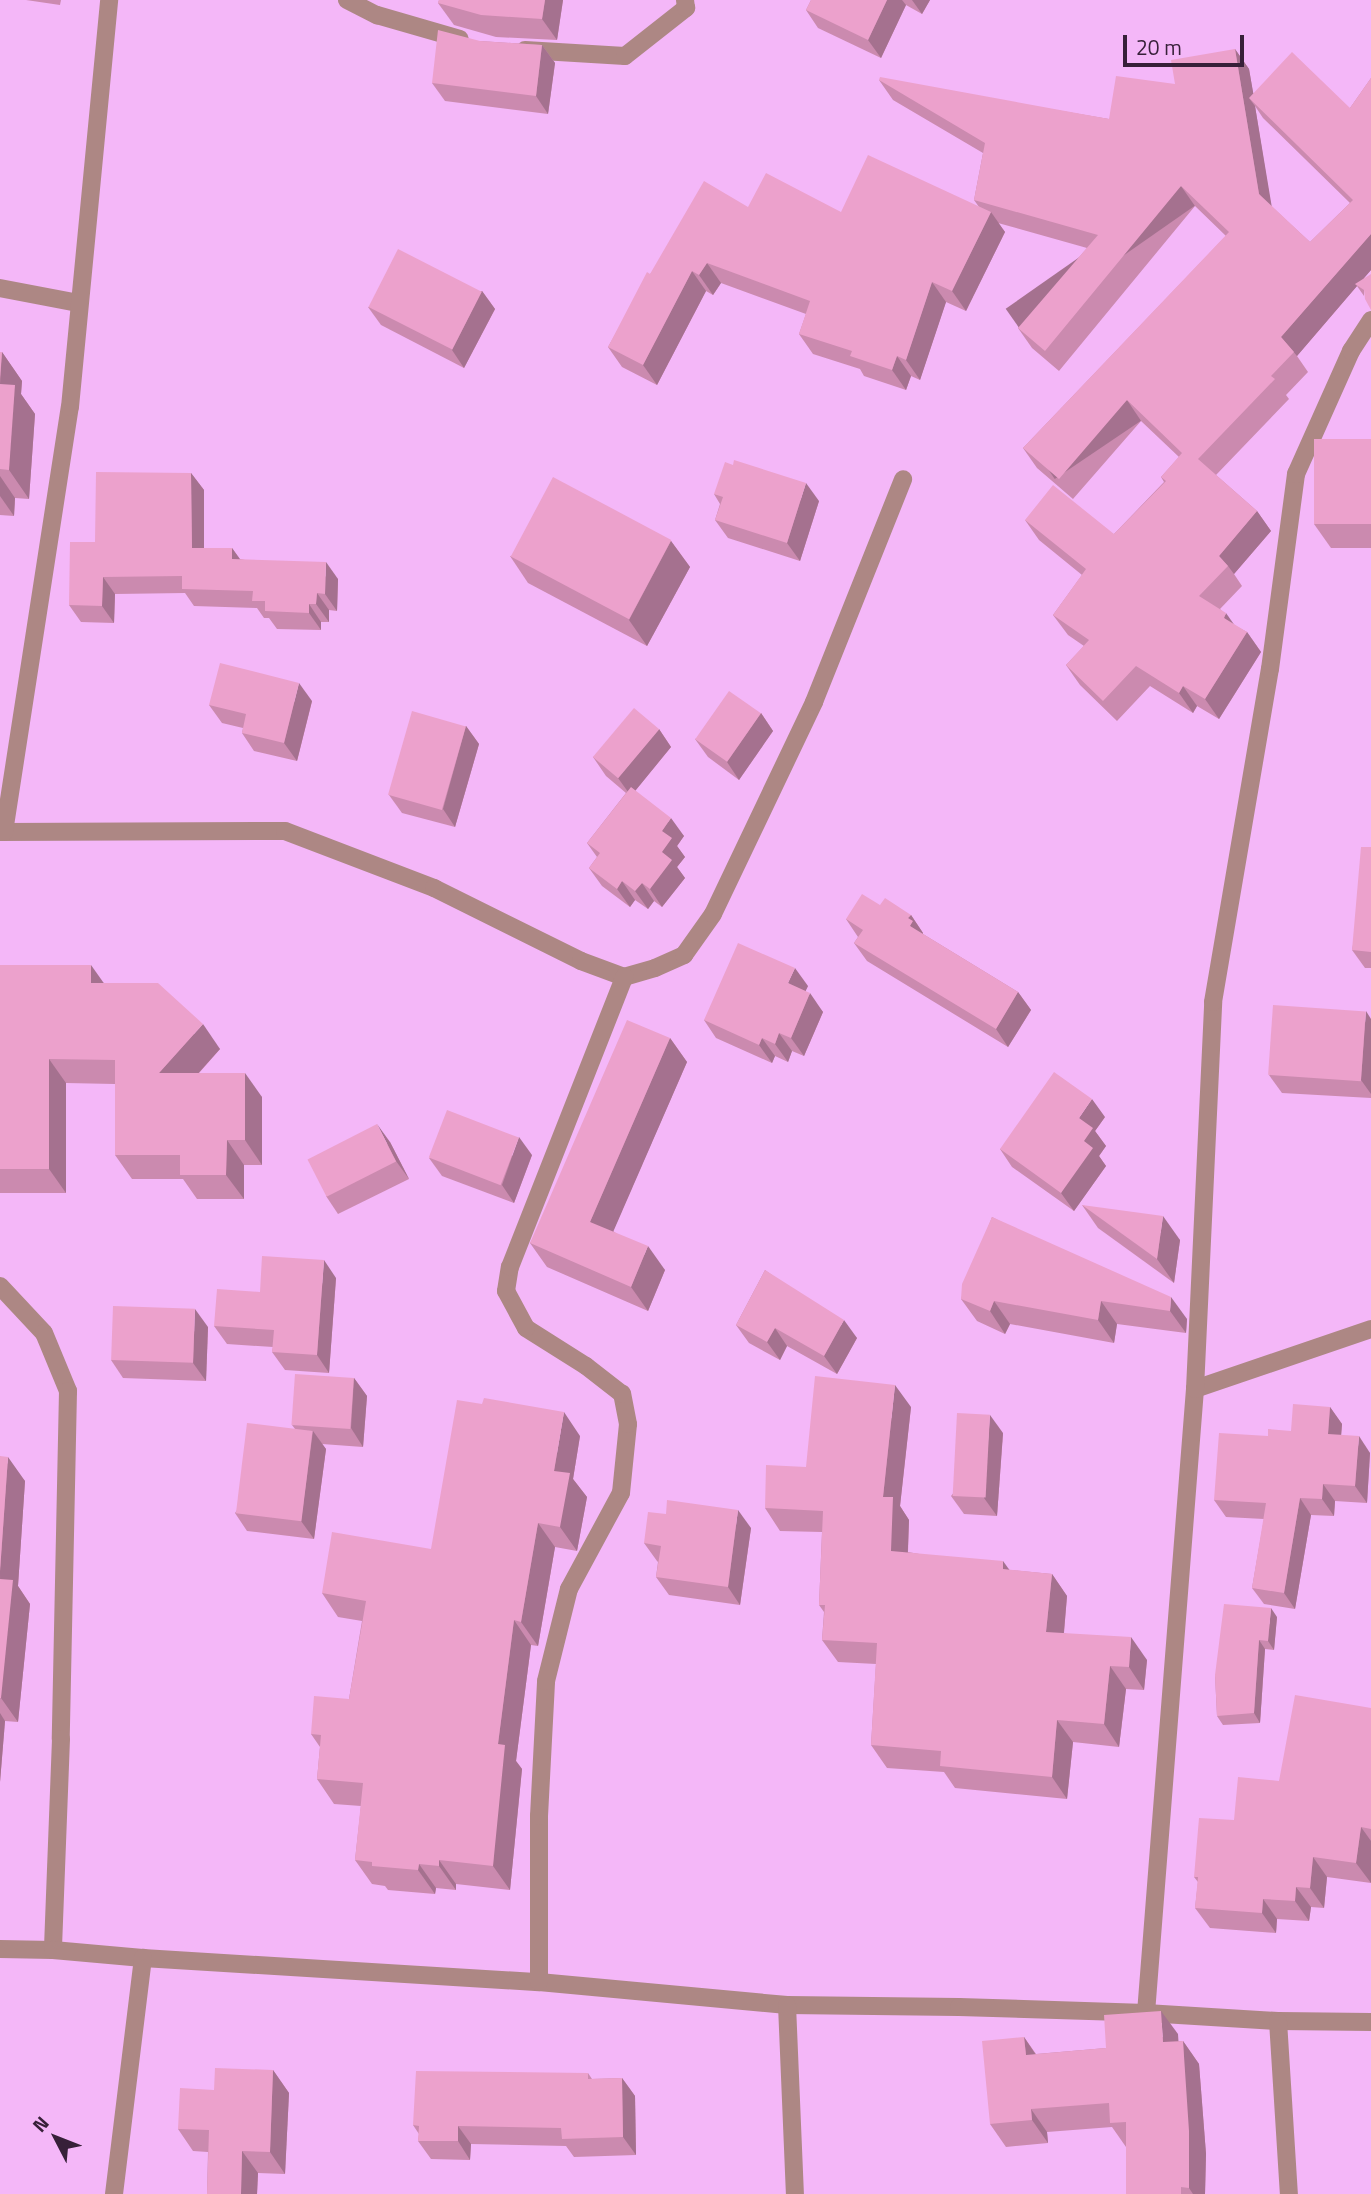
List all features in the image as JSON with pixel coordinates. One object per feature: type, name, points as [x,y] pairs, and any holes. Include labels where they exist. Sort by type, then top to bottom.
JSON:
[{"type":"street","points":[[108,0],[70,407],[2,832],[285,831],[434,888],[581,961],[624,977],[684,955],[713,914],[814,702],[903,479]]},
{"type":"street","points":[[347,0],[377,15],[482,45]]},
{"type":"street","points":[[507,49],[625,56],[686,8],[685,0]]},
{"type":"street","points":[[0,288],[78,303]]},
{"type":"street","points":[[1146,2013],[1195,1389],[1213,1002],[1270,669],[1296,474],[1351,351],[1371,320]]},
{"type":"street","points":[[539,1982],[539,1816],[546,1681],[569,1589],[621,1493],[628,1424],[622,1394],[586,1366],[526,1328],[506,1291],[510,1267],[624,977]]},
{"type":"street","points":[[0,1286],[44,1332],[68,1391],[61,1739],[52,1950]]},
{"type":"street","points":[[1195,1389],[1371,1329]]},
{"type":"street","points":[[0,1949],[52,1950],[539,1982],[787,2005],[1146,2013],[1278,2021],[1371,2022]]},
{"type":"street","points":[[114,2194],[143,1958]]},
{"type":"street","points":[[787,2005],[795,2194]]},
{"type":"street","points":[[1278,2021],[1289,2194]]},
{"type":"building","points":[[439,0],[545,0],[542,19],[481,15],[438,3]]},
{"type":"building","points":[[811,0],[887,0],[868,40],[806,10]]},
{"type":"building","points":[[438,30],[480,41],[542,45],[536,96],[432,83]]},
{"type":"building","points":[[1235,49],[1259,194],[1310,242],[1353,200],[1249,98],[1292,52],[1350,108],[1371,78],[1371,234],[1281,337],[1294,352],[1271,376],[1275,379],[1198,459],[1257,511],[1219,556],[1228,566],[1199,596],[1226,613],[1224,618],[1247,632],[1205,699],[1183,686],[1179,693],[1136,666],[1103,701],[1066,665],[1089,640],[1053,615],[1086,569],[1025,520],[1053,485],[1114,534],[1166,481],[1161,477],[1182,453],[1127,400],[1059,479],[1023,448],[1229,232],[1181,186],[1045,351],[1018,328],[1098,235],[974,200],[985,143],[879,80],[880,77],[1109,119],[1116,76],[1175,84],[1171,60]]},
{"type":"building","points":[[868,155],[991,212],[952,291],[932,282],[906,360],[897,356],[892,370],[850,356],[852,351],[799,334],[810,301],[707,263],[699,275],[692,271],[643,365],[608,347],[647,272],[650,274],[704,181],[748,207],[766,173],[841,212]]},
{"type":"building","points":[[398,249],[482,292],[452,350],[368,307]]},
{"type":"building","points":[[1371,274],[1371,310],[1364,290],[1355,284]]},
{"type":"building","points":[[0,384],[15,385],[9,470],[0,469]]},
{"type":"building","points":[[1314,439],[1371,439],[1371,524],[1314,524]]},
{"type":"building","points":[[734,460],[806,483],[787,543],[715,520],[723,497],[714,494],[725,462],[733,465]]},
{"type":"building","points":[[96,472],[191,473],[192,548],[232,548],[232,559],[326,562],[325,594],[317,593],[316,604],[309,604],[309,613],[265,611],[265,601],[252,601],[253,591],[182,589],[182,576],[103,577],[102,606],[69,605],[70,542],[95,542]]},
{"type":"building","points":[[553,477],[671,540],[629,619],[511,556]]},
{"type":"building","points":[[220,663],[299,683],[284,743],[242,733],[246,714],[209,705]]},
{"type":"building","points":[[729,691],[761,713],[727,762],[695,739]]},
{"type":"building","points":[[634,708],[659,729],[618,778],[593,757]]},
{"type":"building","points":[[412,711],[466,726],[442,810],[388,795]]},
{"type":"building","points":[[631,787],[671,818],[662,831],[672,838],[662,852],[672,860],[650,889],[642,883],[635,891],[622,881],[617,889],[589,868],[600,853],[587,843]]},
{"type":"building","points":[[1361,847],[1371,847],[1371,952],[1352,950]]},
{"type":"building","points":[[862,894],[880,905],[885,898],[911,915],[908,918],[913,921],[910,926],[1018,992],[996,1029],[854,943],[863,930],[846,919]]},
{"type":"building","points":[[738,943],[795,968],[788,983],[810,993],[791,1038],[779,1033],[775,1044],[762,1038],[759,1045],[704,1020]]},
{"type":"building","points":[[0,965],[91,965],[91,983],[158,983],[203,1024],[159,1073],[245,1073],[245,1140],[227,1140],[226,1175],[180,1175],[180,1155],[115,1155],[115,1060],[49,1059],[49,1169],[0,1169]]},
{"type":"building","points":[[1273,1005],[1366,1011],[1361,1081],[1268,1075]]},
{"type":"building","points":[[627,1020],[670,1038],[590,1222],[648,1246],[631,1287],[530,1243]]},
{"type":"building","points":[[1054,1072],[1092,1099],[1079,1118],[1093,1128],[1084,1141],[1093,1148],[1061,1193],[1000,1149]]},
{"type":"building","points":[[447,1110],[519,1138],[501,1185],[429,1158]]},
{"type":"building","points":[[377,1124],[396,1161],[327,1197],[308,1159]]},
{"type":"building","points":[[1082,1205],[1163,1216],[1157,1259]]},
{"type":"building","points":[[992,1217],[1171,1297],[1170,1311],[1101,1301],[1098,1320],[994,1301],[990,1311],[961,1299],[962,1284]]},
{"type":"building","points":[[262,1256],[324,1260],[317,1355],[272,1352],[274,1330],[214,1326],[217,1289],[260,1292]]},
{"type":"building","points":[[765,1270],[844,1320],[824,1356],[775,1328],[767,1342],[736,1325]]},
{"type":"building","points":[[113,1306],[195,1309],[193,1363],[111,1360]]},
{"type":"building","points":[[295,1374],[354,1378],[350,1429],[291,1425]]},
{"type":"building","points":[[815,1376],[895,1385],[883,1497],[893,1497],[891,1551],[1003,1561],[1003,1569],[1052,1574],[1046,1632],[1131,1637],[1129,1667],[1110,1666],[1104,1724],[1057,1720],[1052,1777],[940,1766],[941,1751],[871,1745],[877,1643],[822,1640],[825,1605],[819,1605],[823,1511],[765,1508],[766,1465],[806,1467]]},
{"type":"building","points":[[484,1398],[564,1412],[554,1471],[570,1473],[560,1527],[538,1523],[521,1622],[514,1620],[498,1744],[505,1745],[493,1866],[439,1860],[439,1866],[419,1864],[418,1870],[372,1866],[372,1862],[355,1860],[363,1783],[317,1779],[321,1735],[311,1734],[314,1696],[349,1699],[366,1601],[322,1593],[332,1532],[431,1549],[457,1400],[482,1404]]},
{"type":"building","points":[[1293,1404],[1330,1407],[1328,1434],[1359,1436],[1355,1486],[1323,1484],[1322,1499],[1300,1498],[1284,1593],[1252,1588],[1266,1503],[1214,1500],[1219,1433],[1268,1436],[1268,1429],[1291,1431]]},
{"type":"building","points":[[957,1413],[990,1415],[986,1498],[953,1496]]},
{"type":"building","points":[[247,1423],[313,1431],[301,1521],[236,1513]]},
{"type":"building","points":[[0,1456],[8,1457],[0,1571]]},
{"type":"building","points":[[667,1500],[738,1510],[728,1587],[656,1577],[661,1546],[644,1543],[648,1512],[666,1514]]},
{"type":"building","points":[[0,1579],[13,1580],[1,1698],[0,1698]]},
{"type":"building","points":[[1224,1604],[1271,1608],[1268,1641],[1259,1640],[1254,1713],[1217,1716],[1215,1675]]},
{"type":"building","points":[[1295,1695],[1371,1708],[1371,1829],[1361,1827],[1356,1863],[1313,1857],[1310,1888],[1296,1887],[1295,1901],[1263,1899],[1262,1913],[1195,1908],[1198,1877],[1194,1877],[1199,1818],[1234,1820],[1238,1777],[1279,1781]]},
{"type":"building","points":[[1161,2011],[1163,2042],[1183,2041],[1189,2131],[1189,2188],[1181,2187],[1181,2194],[1126,2194],[1126,2122],[1110,2123],[1109,2103],[1031,2109],[1032,2120],[990,2124],[982,2041],[1024,2037],[1026,2055],[1106,2048],[1104,2015]]},
{"type":"building","points":[[215,2068],[273,2070],[270,2152],[242,2151],[241,2194],[207,2194],[209,2130],[178,2129],[180,2088],[214,2090]]},
{"type":"building","points":[[416,2071],[588,2073],[588,2079],[622,2078],[623,2137],[562,2139],[561,2128],[458,2126],[458,2141],[418,2141],[419,2126],[413,2125]]}]
